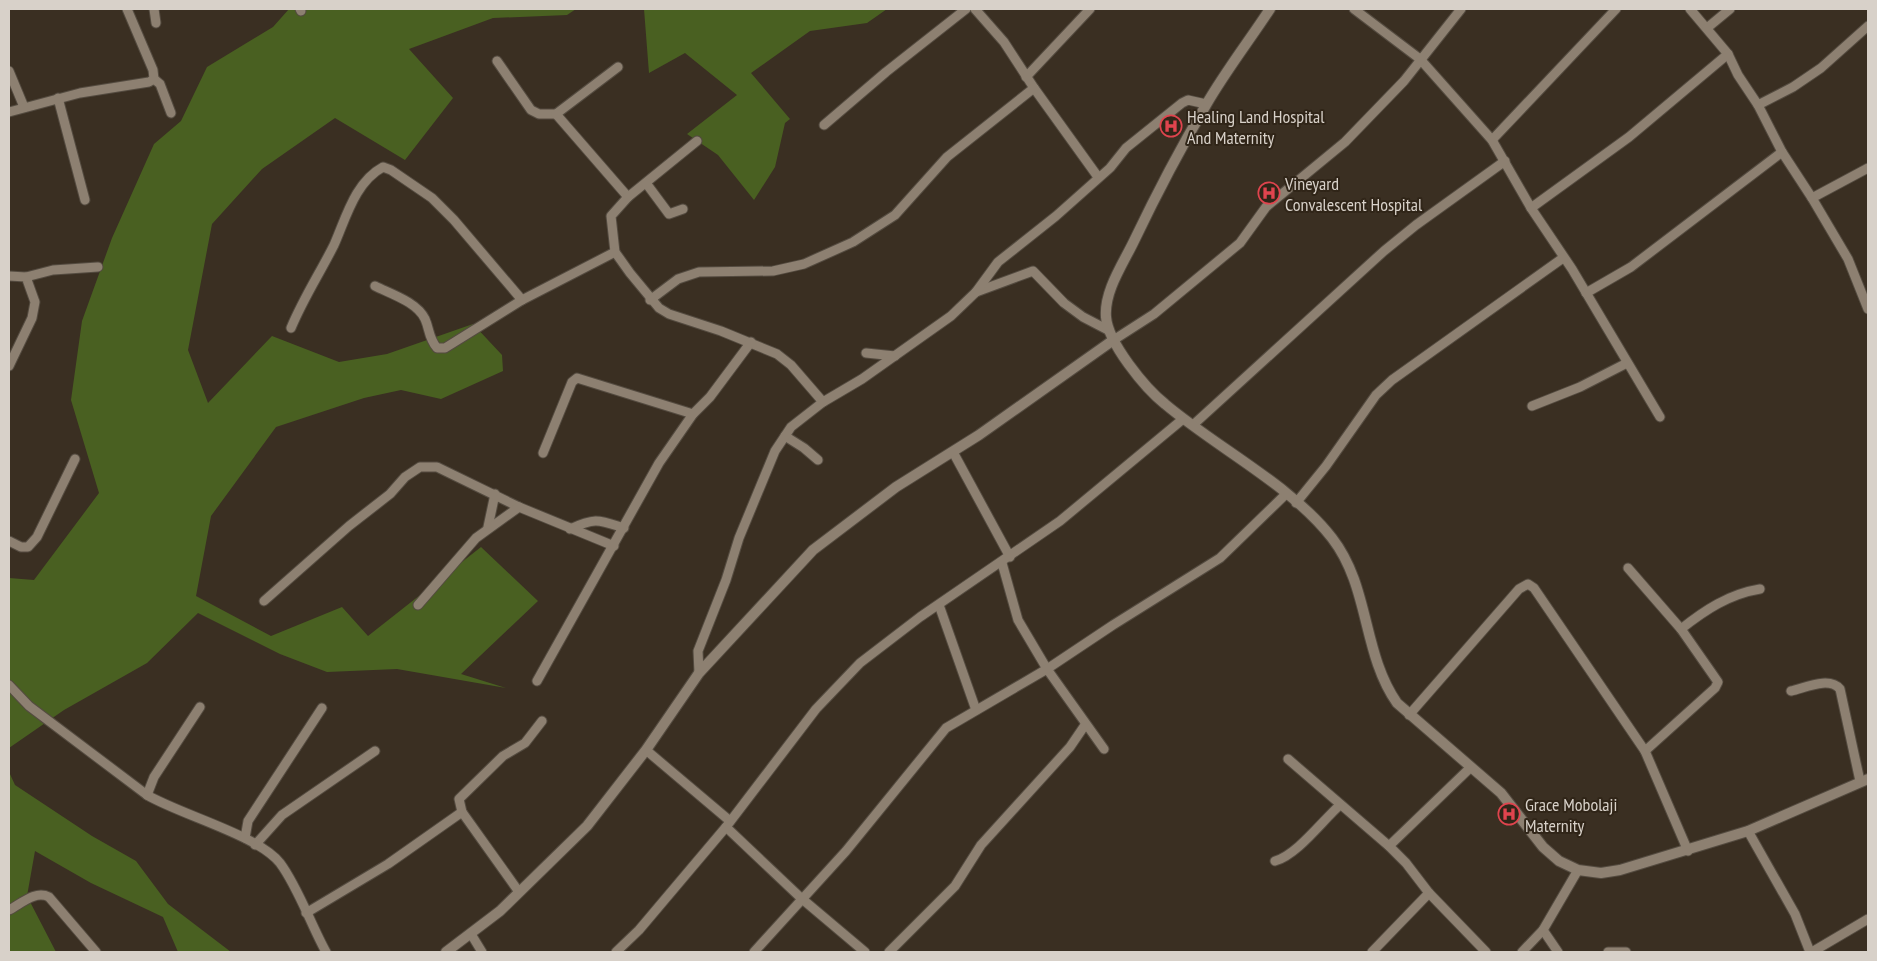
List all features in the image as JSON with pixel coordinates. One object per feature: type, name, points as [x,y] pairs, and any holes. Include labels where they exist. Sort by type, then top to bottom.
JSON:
[{"type":"street","points":[[127,9],[153,70],[154,79],[160,84],[171,112]]},
{"type":"street","points":[[154,9],[156,22]]},
{"type":"street","points":[[824,125],[886,72],[966,9]]},
{"type":"street","points":[[975,9],[1004,42],[1026,77],[1098,177]]},
{"type":"street","points":[[1026,77],[1090,9]]},
{"type":"street","points":[[1270,9],[1206,104],[1148,212],[1115,279],[1108,300],[1106,316],[1112,341],[1151,391],[1183,419],[1286,494],[1320,523],[1333,539],[1355,577],[1378,669],[1386,687],[1409,715],[1501,793],[1543,848],[1559,861],[1578,870],[1601,873],[1620,870],[1688,851],[1748,831],[1864,780],[1840,689],[1836,684],[1830,682],[1791,692]]},
{"type":"street","points":[[1354,9],[1420,59],[1492,140],[1531,208],[1586,293],[1660,417]]},
{"type":"street","points":[[446,952],[471,934],[519,892],[587,826],[646,750],[699,673],[813,550],[896,487],[953,452],[1112,341],[1154,314],[1240,243],[1266,208],[1345,142],[1404,81],[1461,9]]},
{"type":"street","points":[[1492,140],[1616,9]]},
{"type":"street","points":[[1690,9],[1728,54],[1738,75],[1758,105],[1782,152],[1812,198],[1848,260],[1868,309]]},
{"type":"street","points":[[1707,28],[1730,9]]},
{"type":"street","points":[[1758,105],[1793,87],[1821,68],[1868,26]]},
{"type":"street","points":[[1531,208],[1629,137],[1728,54]]},
{"type":"street","points":[[497,61],[531,110],[539,114],[556,114],[618,67]]},
{"type":"street","points":[[9,71],[24,107]]},
{"type":"street","points":[[9,112],[58,98],[149,82],[154,79]]},
{"type":"street","points":[[650,300],[688,275],[699,272],[773,270],[804,264],[853,242],[895,215],[948,156],[1034,88]]},
{"type":"street","points":[[58,98],[85,200]]},
{"type":"street","points":[[699,673],[698,651],[726,580],[739,538],[775,451],[785,436],[804,415],[862,379],[951,316],[976,292],[998,262],[1056,216],[1126,148],[1182,103],[1194,100],[1206,104]]},
{"type":"street","points":[[556,114],[628,197]]},
{"type":"street","points":[[697,141],[628,197],[611,216],[615,252],[650,300],[669,314],[751,342],[777,354],[791,365],[823,402]]},
{"type":"street","points":[[1586,293],[1631,267],[1782,152]]},
{"type":"street","points":[[1193,425],[1384,250],[1505,161]]},
{"type":"street","points":[[292,328],[303,298],[334,245],[349,208],[373,172],[383,167],[391,170],[432,198],[454,220],[522,300]]},
{"type":"street","points":[[1812,198],[1868,168]]},
{"type":"street","points":[[646,183],[669,214],[683,209]]},
{"type":"street","points":[[375,286],[411,304],[420,313],[426,320],[431,340],[437,348],[450,346],[522,300],[615,252]]},
{"type":"street","points":[[1296,503],[1326,466],[1376,395],[1392,380],[1563,258]]},
{"type":"street","points":[[9,276],[26,277],[54,270],[98,266]]},
{"type":"street","points":[[976,292],[1033,271],[1064,303],[1083,317],[1108,330]]},
{"type":"street","points":[[9,366],[32,318],[35,302],[26,277]]},
{"type":"street","points":[[537,681],[624,528],[650,477],[693,414],[710,396],[751,342]]},
{"type":"street","points":[[866,353],[895,356]]},
{"type":"street","points":[[1532,406],[1580,388],[1627,363]]},
{"type":"street","points":[[544,453],[572,382],[578,378],[693,414]]},
{"type":"street","points":[[616,952],[639,930],[728,824],[834,688],[860,663],[939,605],[1060,522],[1183,419]]},
{"type":"street","points":[[785,436],[798,443],[818,460]]},
{"type":"street","points":[[953,452],[1010,557]]},
{"type":"street","points":[[9,540],[21,547],[28,547],[37,537],[75,459]]},
{"type":"street","points":[[264,601],[354,521],[378,504],[405,477],[420,467],[437,467],[519,507],[614,546]]},
{"type":"street","points":[[488,527],[495,494]]},
{"type":"street","points":[[754,952],[801,898],[846,851],[946,728],[1047,669],[1220,558],[1286,494]]},
{"type":"street","points":[[418,605],[476,538],[488,527],[519,507]]},
{"type":"street","points":[[570,528],[589,520],[600,520],[624,528]]},
{"type":"street","points":[[1002,563],[1018,620],[1047,669],[1085,725],[1104,749]]},
{"type":"street","points":[[1628,568],[1681,629],[1718,682],[1715,688],[1645,752]]},
{"type":"street","points":[[1409,715],[1519,589],[1528,584],[1534,588],[1645,752],[1688,851]]},
{"type":"street","points":[[1681,629],[1712,606],[1745,592],[1760,589]]},
{"type":"street","points":[[939,605],[976,710]]},
{"type":"street","points":[[11,688],[28,706],[147,795],[165,806],[244,838],[266,851],[280,864],[326,952]]},
{"type":"street","points":[[147,795],[154,777],[200,707]]},
{"type":"street","points":[[244,838],[248,820],[322,708]]},
{"type":"street","points":[[519,892],[462,812],[459,799],[503,756],[524,743],[542,721]]},
{"type":"street","points":[[889,952],[955,886],[981,845],[1070,747],[1085,725]]},
{"type":"street","points":[[646,750],[728,824],[801,898],[865,952]]},
{"type":"street","points":[[256,845],[282,816],[375,751]]},
{"type":"street","points":[[1288,759],[1389,846],[1429,893],[1486,952]]},
{"type":"street","points":[[1389,846],[1470,768]]},
{"type":"street","points":[[1275,861],[1283,859],[1298,847],[1340,805]]},
{"type":"street","points":[[306,913],[388,864],[462,812]]},
{"type":"street","points":[[1748,831],[1795,914],[1811,952],[1868,919]]},
{"type":"street","points":[[1522,952],[1543,930],[1578,870]]},
{"type":"street","points":[[1372,952],[1429,893]]},
{"type":"street","points":[[9,910],[37,895],[43,894],[49,897],[96,952]]},
{"type":"street","points":[[1543,930],[1558,952]]},
{"type":"street","points":[[471,934],[482,952]]},
{"type":"street","points":[[1608,952],[1626,952]]},
{"type":"green space","points":[[289,9],[576,9],[567,15],[493,18],[409,49],[453,98],[405,160],[335,118],[262,169],[212,224],[188,350],[208,403],[272,336],[339,362],[387,354],[473,324],[502,355],[503,371],[441,399],[401,390],[364,398],[276,427],[211,516],[196,596],[271,636],[342,607],[368,636],[481,547],[538,601],[461,674],[506,688],[397,669],[327,672],[280,654],[198,613],[147,663],[64,710],[9,748],[9,578],[34,580],[99,493],[71,400],[82,321],[112,238],[154,144],[181,121],[207,67],[273,27]]},
{"type":"green space","points":[[644,9],[887,9],[867,23],[810,31],[751,73],[790,119],[785,123],[775,167],[754,200],[718,155],[687,134],[737,95],[685,53],[649,73]]},
{"type":"green space","points":[[9,772],[15,785],[92,836],[136,861],[168,904],[231,952],[178,952],[163,917],[91,883],[35,851],[27,896],[56,952],[9,952]]},
{"type":"place","name":"Healing Land Hospital And Maternity","points":[[1171,126]]},
{"type":"place","name":"Vineyard Convalescent Hospital","points":[[1269,193]]},
{"type":"place","name":"Grace Mobolaji Maternity","points":[[1509,814]]}]
